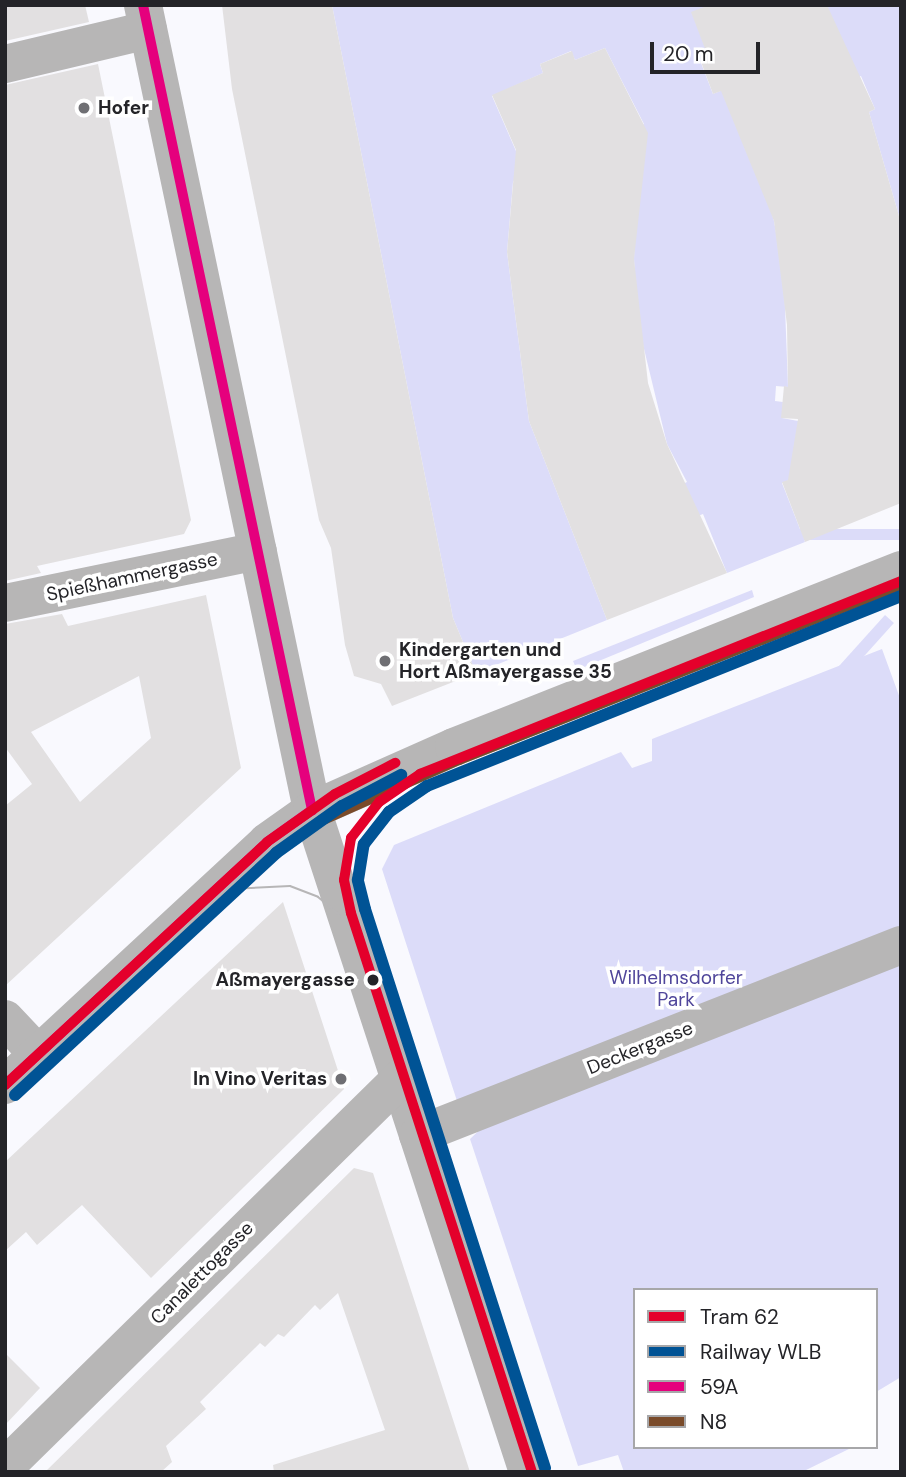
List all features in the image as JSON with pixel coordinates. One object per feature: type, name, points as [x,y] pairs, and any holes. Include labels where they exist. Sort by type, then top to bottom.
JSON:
[{"type":"street","points":[[5,64],[146,18],[312,810],[528,1472]]},
{"type":"street","name":"Spießhammergasse","points":[[5,603],[258,551]]},
{"type":"street","points":[[5,1085],[267,842],[312,810],[454,747],[901,570]]},
{"type":"street","name":"Deckergasse","points":[[418,1135],[901,945]]},
{"type":"street","points":[[5,1019],[38,1054]]},
{"type":"street","name":"Canalettogasse","points":[[5,1467],[400,1079]]},
{"type":"green space","points":[[332,5],[709,5],[709,59],[701,63],[713,94],[732,86],[774,221],[784,280],[788,387],[776,386],[775,401],[783,402],[782,418],[798,421],[798,476],[782,483],[805,542],[727,573],[703,514],[687,520],[674,488],[687,482],[667,444],[638,324],[634,259],[638,127],[644,124],[605,48],[575,60],[571,51],[540,64],[543,73],[492,96],[523,167],[513,182],[507,252],[529,421],[607,620],[476,673],[453,618]]},
{"type":"green space","points":[[827,5],[901,5],[901,223],[869,112],[875,109],[861,76],[850,80]]},
{"type":"green space","points":[[755,529],[901,529],[901,540],[755,540]]},
{"type":"green space","points":[[752,590],[754,597],[577,670],[573,661]]},
{"type":"green space","points":[[885,615],[894,623],[556,998],[547,990]]},
{"type":"green space","name":"Wilhelmsdorfer Park","points":[[882,649],[901,701],[901,1377],[878,1391],[878,1288],[633,1288],[633,1449],[849,1449],[802,1472],[624,1472],[618,1455],[578,1466],[470,1139],[489,1121],[457,1101],[382,869],[394,845],[621,752],[632,768],[652,761],[652,739]]},
{"type":"building","points":[[5,5],[85,5],[89,22],[5,41]]},
{"type":"building","points":[[222,5],[332,5],[453,618],[476,673],[392,706],[381,684],[354,676],[345,645],[331,548],[319,520],[232,89]]},
{"type":"building","points":[[709,5],[827,5],[875,109],[869,112],[901,223],[901,503],[805,542],[782,482],[788,480],[798,419],[781,418],[784,386],[788,387],[787,325],[774,221],[721,91],[713,94],[701,62],[709,59],[691,12]]},
{"type":"building","points":[[605,48],[648,133],[634,259],[648,383],[667,444],[727,573],[607,620],[529,421],[507,252],[516,150],[492,95],[543,73],[540,64],[572,51],[575,60]]},
{"type":"building","points":[[98,64],[191,520],[184,534],[37,566],[41,573],[5,581],[5,85]]},
{"type":"building","points":[[206,595],[241,768],[5,986],[5,806],[32,784],[5,747],[5,624],[62,614],[68,626]],"holes":[[[139,676],[151,738],[80,802],[31,732]]]},
{"type":"building","points":[[283,902],[344,1089],[151,1278],[82,1205],[37,1245],[26,1232],[5,1251],[5,1162]]},
{"type":"building","points":[[354,1168],[373,1173],[470,1472],[274,1472],[273,1465],[385,1430],[338,1293],[320,1310],[315,1305],[284,1337],[278,1334],[265,1347],[260,1343],[200,1402],[206,1409],[166,1446],[172,1462],[161,1472],[45,1472]]},
{"type":"building","points":[[5,1353],[40,1388],[5,1425]]},
{"type":"tram line","name":"62","points":[[532,1472],[351,913],[344,880],[351,838],[379,802],[420,774],[901,581]]},
{"type":"tram line","name":"62","points":[[5,1085],[267,842],[335,794],[395,763]]},
{"type":"tram line","points":[[181,920],[231,889],[290,886],[318,897],[341,916],[368,966]]},
{"type":"rail line","name":"WLB","points":[[545,1468],[365,909],[358,880],[364,844],[389,812],[427,786],[901,596]]},
{"type":"rail line","name":"WLB","points":[[15,1095],[276,853],[342,806],[401,775]]},
{"type":"transit line","name":"59A","points":[[143,5],[312,810]]},
{"type":"transit line","name":"N8","points":[[15,1095],[276,853],[319,822],[459,760],[901,585]]},
{"type":"transit line","name":"59A","points":[[5,1085],[267,842],[312,810]]},
{"type":"place","name":"Hofer","points":[[84,108]]},
{"type":"place","name":"Kindergarten und Hort Aßmayergasse 35","points":[[385,661]]},
{"type":"place","name":"Aßmayergasse","points":[[373,980]]},
{"type":"place","name":"In Vino Veritas","points":[[341,1079]]}]
